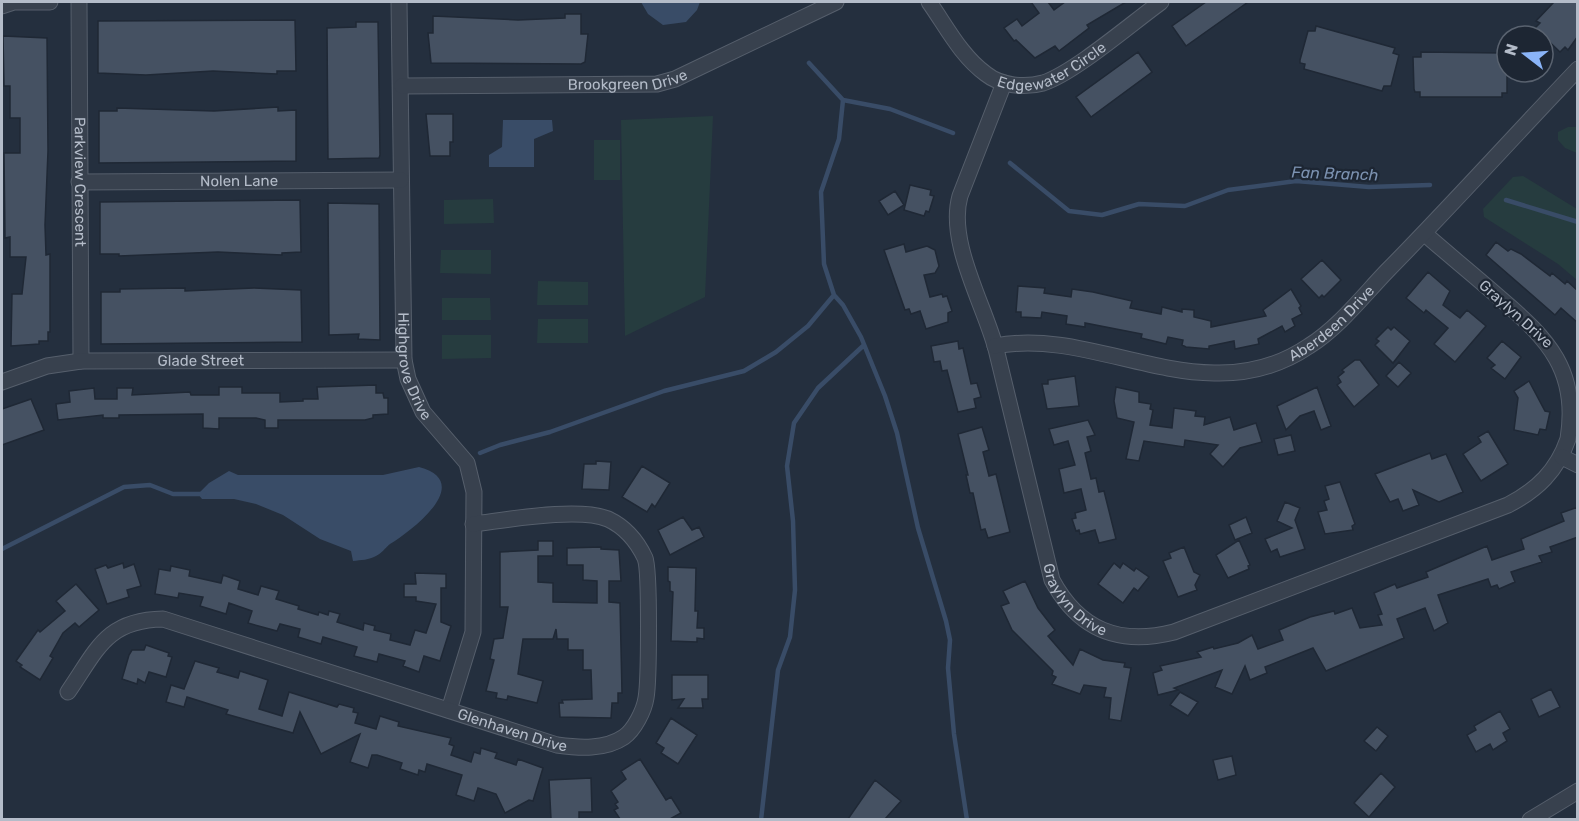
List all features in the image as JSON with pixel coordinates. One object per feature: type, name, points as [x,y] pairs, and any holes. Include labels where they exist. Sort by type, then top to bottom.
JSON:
[{"type":"street","points":[[2,6],[14,2],[50,2]]},
{"type":"street","name":"Parkview Crescent","points":[[79,2],[81,361]]},
{"type":"street","name":"Highgrove Drive","points":[[399,2],[402,86],[404,360],[408,380],[423,412],[467,463],[474,492],[473,632],[449,710]]},
{"type":"street","name":"Brookgreen Drive","points":[[402,86],[657,84],[675,79],[836,2]]},
{"type":"street","name":"Edgewater Circle","points":[[929,2],[970,60],[987,76],[1004,83],[1033,85],[1054,78],[1161,2]]},
{"type":"street","name":"Aberdeen Drive","points":[[995,346],[1034,342],[1182,370],[1212,373],[1237,373],[1264,367],[1293,356],[1325,334],[1425,234],[1578,69]]},
{"type":"street","name":"Graylyn Drive","points":[[1004,83],[957,209],[962,248],[995,346],[1052,580],[1074,612],[1100,630],[1112,634],[1145,638],[1174,632],[1508,505],[1538,486],[1562,457],[1576,413],[1575,395],[1566,366],[1548,339],[1425,234]]},
{"type":"street","name":"Nolen Lane","points":[[79,182],[401,180]]},
{"type":"street","name":"Glade Street","points":[[2,381],[47,366],[81,361],[404,360]]},
{"type":"street","points":[[1562,457],[1578,465]]},
{"type":"street","name":"Glenhaven Drive","points":[[68,692],[104,640],[138,619],[163,619],[557,745],[583,748],[624,737],[638,720],[646,699],[646,560],[634,539],[622,526],[593,514],[473,524]]},
{"type":"street","points":[[1530,819],[1578,791]]},
{"type":"green space","points":[[713,116],[705,297],[625,336],[621,120]]},
{"type":"green space","points":[[1568,127],[1577,127],[1577,153],[1565,148],[1558,140],[1558,132]]},
{"type":"green space","points":[[594,140],[620,140],[620,180],[594,180]]},
{"type":"green space","points":[[1523,176],[1577,209],[1577,280],[1558,264],[1484,217],[1483,209],[1513,177]]},
{"type":"green space","points":[[493,199],[494,223],[444,224],[444,200]]},
{"type":"green space","points":[[441,250],[491,250],[491,274],[440,273]]},
{"type":"green space","points":[[538,281],[588,282],[588,305],[537,305]]},
{"type":"green space","points":[[442,298],[490,298],[491,320],[442,320]]},
{"type":"green space","points":[[538,319],[588,319],[588,343],[537,343]]},
{"type":"green space","points":[[442,335],[491,335],[491,358],[442,359]]},
{"type":"water","points":[[641,2],[700,2],[697,10],[686,22],[663,25],[648,14]]},
{"type":"water","points":[[503,120],[552,120],[553,131],[534,139],[534,167],[489,167],[489,155],[502,147]]},
{"type":"water","points":[[419,467],[435,474],[441,483],[440,494],[434,506],[412,528],[380,553],[362,560],[353,561],[351,551],[320,539],[283,515],[256,504],[234,499],[202,499],[198,494],[209,483],[229,471],[238,475],[383,475]]},
{"type":"building","points":[[1031,2],[1048,2],[1054,10],[1065,2],[1126,2],[1087,25],[1089,28],[1059,51],[1055,46],[1035,58],[1016,40],[1014,41],[1004,28],[1017,19],[1022,26],[1039,13]]},
{"type":"building","points":[[1206,2],[1248,2],[1186,46],[1172,26]]},
{"type":"building","points":[[1554,2],[1578,2],[1578,36],[1568,50],[1565,47],[1560,52],[1555,47],[1555,24],[1539,24],[1536,21]]},
{"type":"building","points":[[565,14],[581,14],[581,34],[588,34],[585,62],[581,64],[431,63],[428,33],[433,33],[433,16],[518,20],[565,18]]},
{"type":"building","points":[[295,20],[296,71],[277,71],[277,74],[213,71],[146,75],[98,73],[98,21]]},
{"type":"building","points":[[356,22],[378,22],[380,155],[379,158],[328,159],[327,28],[356,27]]},
{"type":"building","points":[[1316,26],[1395,48],[1393,53],[1399,55],[1391,86],[1384,86],[1382,91],[1304,69],[1305,64],[1300,63],[1300,60],[1308,31],[1315,31]]},
{"type":"building","points":[[3,36],[47,38],[48,151],[45,225],[46,255],[50,254],[50,332],[48,332],[48,341],[11,346],[12,294],[22,294],[26,257],[10,257],[10,237],[5,238],[4,153],[20,153],[20,118],[10,118],[10,86],[4,86]]},
{"type":"building","points":[[1138,52],[1152,72],[1091,117],[1076,97]]},
{"type":"building","points":[[1421,52],[1495,53],[1495,84],[1507,84],[1507,93],[1502,93],[1502,97],[1420,97],[1420,92],[1415,92],[1414,89],[1413,57],[1421,57]]},
{"type":"building","points":[[278,107],[278,111],[296,110],[296,161],[99,163],[99,111],[117,111],[117,108],[214,111]]},
{"type":"building","points":[[426,114],[453,114],[453,142],[450,142],[450,156],[430,156]]},
{"type":"building","points":[[910,185],[931,190],[930,195],[934,196],[929,212],[926,211],[924,216],[904,210]]},
{"type":"building","points":[[895,191],[904,205],[888,215],[879,201]]},
{"type":"building","points":[[300,200],[301,252],[282,253],[282,255],[218,252],[119,256],[119,254],[100,254],[100,202]]},
{"type":"building","points":[[328,203],[379,204],[380,340],[358,339],[359,334],[329,335]]},
{"type":"building","points":[[1496,242],[1508,251],[1511,249],[1521,254],[1550,276],[1552,273],[1565,284],[1567,281],[1578,291],[1578,323],[1561,308],[1555,315],[1486,255]]},
{"type":"building","points":[[904,244],[906,252],[927,246],[935,250],[939,266],[935,273],[924,275],[930,297],[942,294],[943,297],[947,296],[952,311],[948,313],[948,322],[926,329],[920,311],[911,314],[909,309],[905,310],[884,250]]},
{"type":"building","points":[[1322,260],[1341,280],[1324,297],[1322,295],[1319,298],[1301,279]]},
{"type":"building","points":[[1428,272],[1450,291],[1443,305],[1460,318],[1467,310],[1486,326],[1455,362],[1434,344],[1448,328],[1426,310],[1424,313],[1406,298]]},
{"type":"building","points":[[1018,286],[1045,288],[1044,293],[1071,297],[1072,289],[1093,292],[1132,301],[1130,308],[1161,314],[1162,307],[1182,312],[1182,309],[1194,310],[1194,317],[1211,321],[1211,327],[1266,316],[1263,310],[1291,289],[1301,306],[1299,308],[1302,314],[1292,319],[1295,326],[1285,332],[1282,326],[1258,339],[1259,344],[1235,349],[1234,341],[1209,346],[1209,349],[1186,347],[1182,345],[1183,340],[1168,337],[1166,344],[1141,338],[1142,334],[1085,323],[1085,327],[1066,324],[1067,316],[1042,312],[1041,318],[1021,317],[1021,312],[1016,312]]},
{"type":"building","points":[[185,288],[185,291],[254,288],[301,290],[302,342],[101,344],[101,292],[120,292],[120,289]]},
{"type":"building","points":[[1388,327],[1391,330],[1394,327],[1410,341],[1393,363],[1375,345],[1379,341],[1376,339]]},
{"type":"building","points":[[958,341],[959,349],[963,348],[971,384],[977,383],[981,397],[974,399],[976,408],[958,412],[947,370],[942,371],[940,361],[934,362],[931,346]]},
{"type":"building","points":[[1502,341],[1521,357],[1505,379],[1491,368],[1495,365],[1487,358]]},
{"type":"building","points":[[1355,360],[1360,360],[1379,385],[1354,407],[1337,385],[1341,382],[1338,377],[1344,372],[1342,370]]},
{"type":"building","points":[[1399,362],[1411,373],[1398,387],[1386,376]]},
{"type":"building","points":[[1075,376],[1079,406],[1047,409],[1042,384],[1048,384],[1048,380]]},
{"type":"building","points":[[1529,381],[1545,411],[1550,412],[1546,430],[1540,429],[1538,435],[1514,430],[1518,398],[1514,391]]},
{"type":"building","points":[[376,385],[376,393],[383,393],[384,398],[388,398],[388,414],[373,415],[373,418],[365,420],[278,420],[278,428],[265,428],[265,420],[256,418],[219,418],[219,429],[203,428],[203,414],[119,415],[119,418],[103,418],[103,415],[58,420],[56,404],[70,402],[69,391],[94,388],[95,399],[117,399],[117,388],[133,388],[132,395],[190,392],[191,395],[219,395],[219,387],[242,387],[242,393],[280,393],[280,402],[318,399],[317,387]]},
{"type":"building","points":[[1116,387],[1139,392],[1139,402],[1151,404],[1150,409],[1153,410],[1150,425],[1172,428],[1174,408],[1196,411],[1195,416],[1205,417],[1204,425],[1230,417],[1234,430],[1256,423],[1262,442],[1240,448],[1223,467],[1210,454],[1218,445],[1185,440],[1184,447],[1144,441],[1139,461],[1126,459],[1134,422],[1117,418],[1114,401]]},
{"type":"building","points":[[1317,387],[1331,426],[1321,430],[1314,411],[1300,416],[1286,430],[1277,406]]},
{"type":"building","points":[[31,399],[44,430],[2,445],[2,409]]},
{"type":"building","points":[[1088,420],[1095,435],[1087,437],[1091,451],[1085,453],[1091,479],[1096,478],[1099,492],[1104,491],[1116,539],[1099,543],[1095,530],[1080,534],[1079,530],[1076,531],[1072,519],[1076,518],[1075,513],[1086,510],[1081,489],[1064,493],[1059,469],[1075,465],[1068,441],[1054,445],[1049,429]]},
{"type":"building","points":[[982,427],[989,450],[983,452],[989,476],[996,474],[1010,532],[988,538],[985,529],[981,530],[973,493],[970,493],[958,434]]},
{"type":"building","points":[[1488,431],[1508,464],[1481,481],[1463,454],[1481,442],[1478,437]]},
{"type":"building","points":[[1291,435],[1295,451],[1278,455],[1274,439]]},
{"type":"building","points":[[1430,453],[1432,459],[1446,454],[1463,492],[1439,502],[1413,490],[1419,505],[1403,511],[1398,499],[1390,502],[1375,474]]},
{"type":"building","points":[[596,461],[611,462],[609,490],[582,489],[584,464],[596,464]]},
{"type":"building","points":[[642,466],[670,483],[655,507],[652,504],[647,512],[622,497]]},
{"type":"building","points":[[1340,482],[1355,524],[1352,526],[1353,530],[1325,534],[1318,512],[1327,510],[1324,501],[1329,499],[1325,486]]},
{"type":"building","points":[[1285,502],[1300,508],[1295,520],[1305,549],[1280,557],[1277,549],[1271,552],[1265,539],[1292,528],[1277,521]]},
{"type":"building","points":[[1578,507],[1578,537],[1550,547],[1552,552],[1539,556],[1542,562],[1511,572],[1515,582],[1499,589],[1497,585],[1491,587],[1488,579],[1438,595],[1448,623],[1434,631],[1425,608],[1397,619],[1404,638],[1326,671],[1313,648],[1265,667],[1267,673],[1250,680],[1245,666],[1232,694],[1215,687],[1222,670],[1174,688],[1178,690],[1158,695],[1153,673],[1162,670],[1160,666],[1201,657],[1197,652],[1213,647],[1214,649],[1238,643],[1252,635],[1258,649],[1283,640],[1279,630],[1310,617],[1334,611],[1335,614],[1352,608],[1360,628],[1382,625],[1378,615],[1382,614],[1374,593],[1395,584],[1397,588],[1428,577],[1426,572],[1487,546],[1492,560],[1524,549],[1521,539],[1564,521],[1561,513]]},
{"type":"building","points":[[683,517],[692,530],[699,527],[704,537],[670,555],[658,530]]},
{"type":"building","points":[[1246,517],[1252,533],[1235,540],[1229,525]]},
{"type":"building","points":[[1239,540],[1250,565],[1249,569],[1228,578],[1216,555]]},
{"type":"building","points":[[538,541],[553,541],[553,556],[538,556],[538,582],[553,583],[553,602],[597,603],[597,581],[583,580],[583,565],[567,565],[567,548],[601,547],[601,549],[619,550],[621,581],[609,581],[609,602],[620,603],[622,693],[618,693],[618,703],[612,703],[611,718],[560,717],[559,703],[563,703],[562,700],[592,699],[591,670],[583,670],[583,650],[568,650],[568,639],[557,639],[556,629],[553,639],[523,639],[518,674],[543,681],[537,703],[508,696],[507,700],[496,698],[497,693],[486,691],[494,660],[490,659],[494,639],[503,638],[508,607],[500,607],[500,552],[538,550]]},
{"type":"building","points":[[1184,547],[1194,572],[1200,575],[1195,585],[1197,590],[1178,597],[1163,561],[1171,558],[1169,553]]},
{"type":"building","points":[[123,563],[124,568],[134,564],[141,586],[127,590],[129,597],[107,604],[95,569]]},
{"type":"building","points":[[1114,563],[1120,568],[1123,563],[1134,571],[1136,568],[1149,577],[1138,591],[1134,588],[1123,603],[1098,584]]},
{"type":"building","points":[[171,566],[190,570],[189,576],[221,583],[223,575],[240,581],[238,589],[258,595],[261,586],[279,591],[276,599],[299,606],[298,609],[318,615],[319,612],[328,615],[329,611],[340,614],[337,622],[363,630],[364,623],[375,626],[374,630],[391,634],[390,640],[410,645],[415,630],[426,633],[436,604],[416,601],[416,597],[404,597],[404,584],[416,584],[415,573],[446,574],[446,588],[441,588],[441,622],[451,626],[440,661],[424,656],[419,672],[403,666],[405,661],[379,654],[377,662],[354,656],[357,647],[323,637],[321,644],[298,637],[300,629],[280,624],[277,631],[248,623],[252,611],[229,603],[226,614],[200,606],[203,597],[179,593],[178,598],[155,594],[159,569],[170,571]]},
{"type":"building","points":[[668,567],[696,568],[695,611],[698,611],[697,628],[704,628],[704,639],[697,638],[697,642],[671,641],[673,592],[670,591],[668,581]]},
{"type":"building","points":[[1025,581],[1038,608],[1055,630],[1048,636],[1073,665],[1080,649],[1103,660],[1125,663],[1124,667],[1131,668],[1121,721],[1109,719],[1111,698],[1104,697],[1106,688],[1084,685],[1080,694],[1052,684],[1056,677],[1052,675],[1053,671],[1012,630],[1001,606],[1009,603],[1003,591]]},
{"type":"building","points":[[76,584],[99,610],[79,627],[75,623],[63,633],[50,656],[53,658],[40,680],[20,667],[22,665],[16,661],[38,630],[40,632],[65,611],[56,601]]},
{"type":"building","points":[[146,645],[169,653],[168,656],[172,657],[166,677],[149,672],[145,683],[138,679],[137,684],[122,679],[132,650],[144,650]]},
{"type":"building","points":[[195,661],[219,668],[217,672],[238,678],[240,671],[268,680],[259,709],[282,716],[289,692],[337,707],[339,704],[354,708],[353,712],[358,713],[355,723],[376,729],[380,716],[399,722],[398,726],[451,738],[449,744],[454,746],[451,755],[471,762],[474,752],[480,754],[481,748],[497,753],[495,758],[516,765],[518,759],[543,768],[533,801],[529,800],[505,813],[496,794],[478,788],[474,801],[456,795],[462,775],[427,764],[425,772],[419,770],[418,775],[400,769],[402,763],[377,755],[372,755],[368,768],[350,762],[360,734],[321,754],[300,712],[293,733],[226,714],[228,710],[187,697],[184,707],[166,702],[171,685],[184,689]]},
{"type":"building","points":[[672,675],[708,675],[708,699],[702,699],[703,708],[678,708],[684,699],[672,700]]},
{"type":"building","points":[[1551,689],[1560,707],[1539,717],[1531,699]]},
{"type":"building","points":[[1180,692],[1198,702],[1188,716],[1170,705]]},
{"type":"building","points":[[1500,711],[1510,729],[1503,733],[1507,741],[1493,750],[1490,744],[1476,752],[1467,735],[1476,730],[1474,726]]},
{"type":"building","points":[[671,718],[697,735],[678,764],[661,753],[664,748],[656,743]]},
{"type":"building","points":[[1377,727],[1388,736],[1376,751],[1364,741]]},
{"type":"building","points":[[1232,756],[1236,775],[1218,780],[1213,760]]},
{"type":"building","points":[[640,759],[666,800],[671,797],[681,813],[670,819],[620,819],[614,810],[618,808],[615,804],[618,802],[611,791],[626,779],[621,771]]},
{"type":"building","points":[[1381,773],[1395,787],[1369,817],[1354,803]]},
{"type":"building","points":[[591,778],[592,812],[579,812],[579,819],[551,819],[549,780]]},
{"type":"building","points":[[875,780],[901,801],[885,819],[848,819]]},
{"type":"waterway","name":"Fan Branch","points":[[809,63],[843,100],[890,109],[953,133]]},
{"type":"waterway","points":[[843,100],[839,139],[821,192],[824,264],[834,295],[843,305],[861,337],[885,396],[897,433],[918,528],[946,621],[950,640],[948,668],[954,734],[967,820]]},
{"type":"waterway","name":"Fan Branch","points":[[1010,163],[1069,211],[1102,215],[1139,204],[1185,206],[1228,190],[1296,181],[1369,187],[1430,185]]},
{"type":"waterway","name":"Fan Branch","points":[[1506,200],[1578,222]]},
{"type":"waterway","points":[[480,453],[500,445],[550,432],[664,391],[744,371],[776,352],[808,326],[834,295]]},
{"type":"waterway","points":[[761,820],[778,670],[790,637],[795,590],[793,521],[787,466],[794,423],[818,388],[864,345]]},
{"type":"waterway","points":[[2,549],[124,487],[150,485],[173,494],[204,494]]}]
